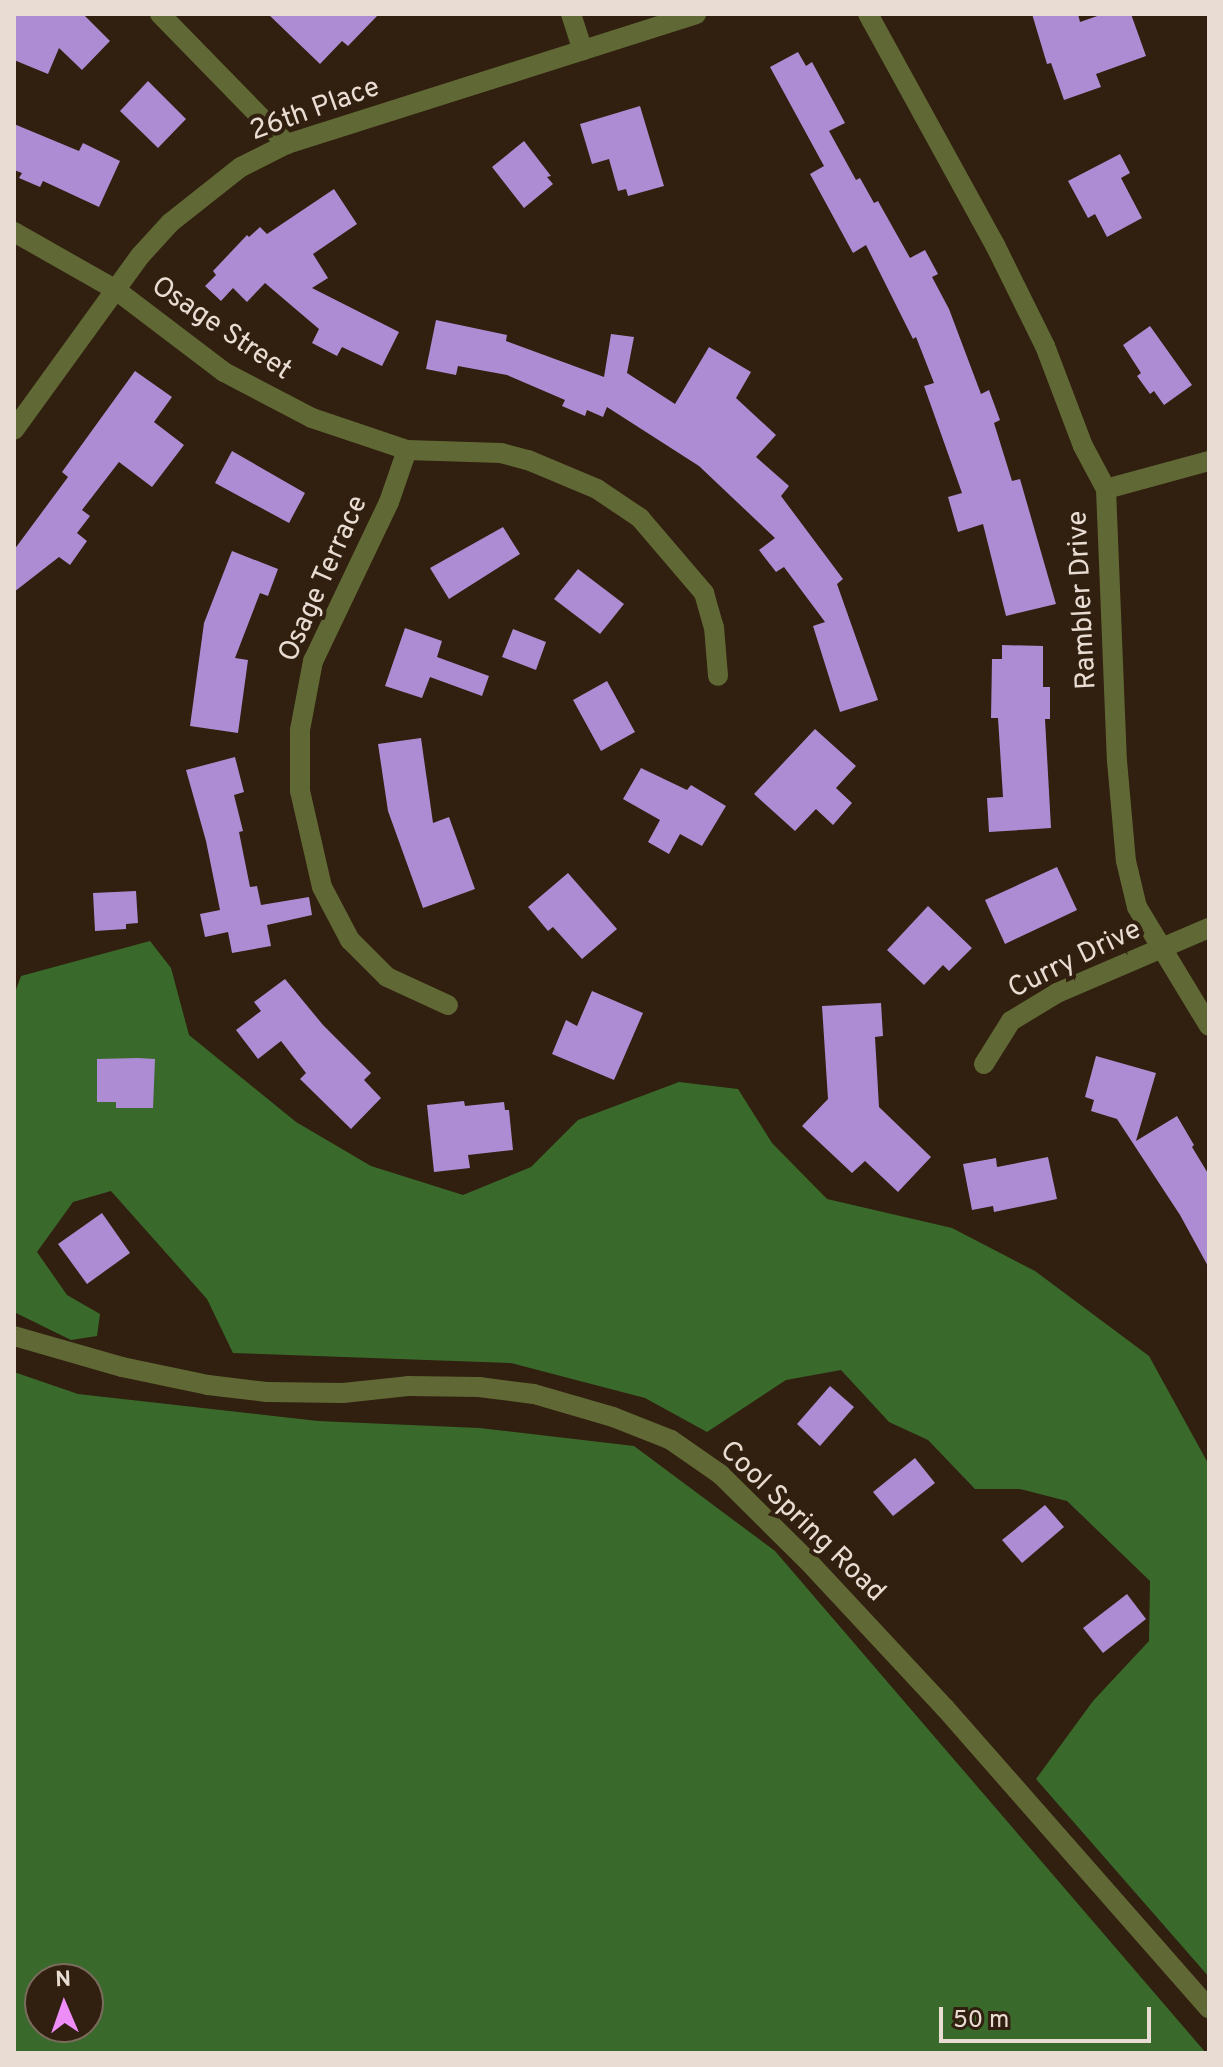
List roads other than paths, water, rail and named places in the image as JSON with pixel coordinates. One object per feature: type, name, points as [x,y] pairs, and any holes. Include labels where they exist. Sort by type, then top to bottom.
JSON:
[{"type":"street","points":[[160,14],[287,144]]},
{"type":"street","points":[[571,14],[583,50]]},
{"type":"street","name":"26th Place","points":[[14,430],[116,290],[170,223],[241,167],[287,144],[696,14]]},
{"type":"street","name":"Rambler Drive","points":[[868,14],[995,245],[1045,346],[1083,446],[1106,489],[1117,761],[1126,861],[1137,907],[1209,1026]]},
{"type":"street","name":"Osage Street","points":[[14,232],[116,290],[224,372],[275,401],[355,435],[407,450],[479,451],[528,460],[597,489],[640,518],[704,593],[716,640],[718,676]]},
{"type":"street","name":"Osage Terrace","points":[[407,450],[389,502],[313,661],[300,730],[300,791],[322,887],[350,940],[387,977],[448,1005]]},
{"type":"street","points":[[1106,489],[1209,461]]},
{"type":"street","name":"Curry Drive","points":[[984,1064],[1011,1021],[1057,993],[1209,928]]},
{"type":"street","name":"Cool Spring Road","points":[[14,1336],[122,1367],[208,1385],[267,1392],[343,1393],[408,1386],[479,1387],[534,1394],[613,1417],[671,1440],[720,1474],[806,1559],[945,1708],[1209,2008]]}]
